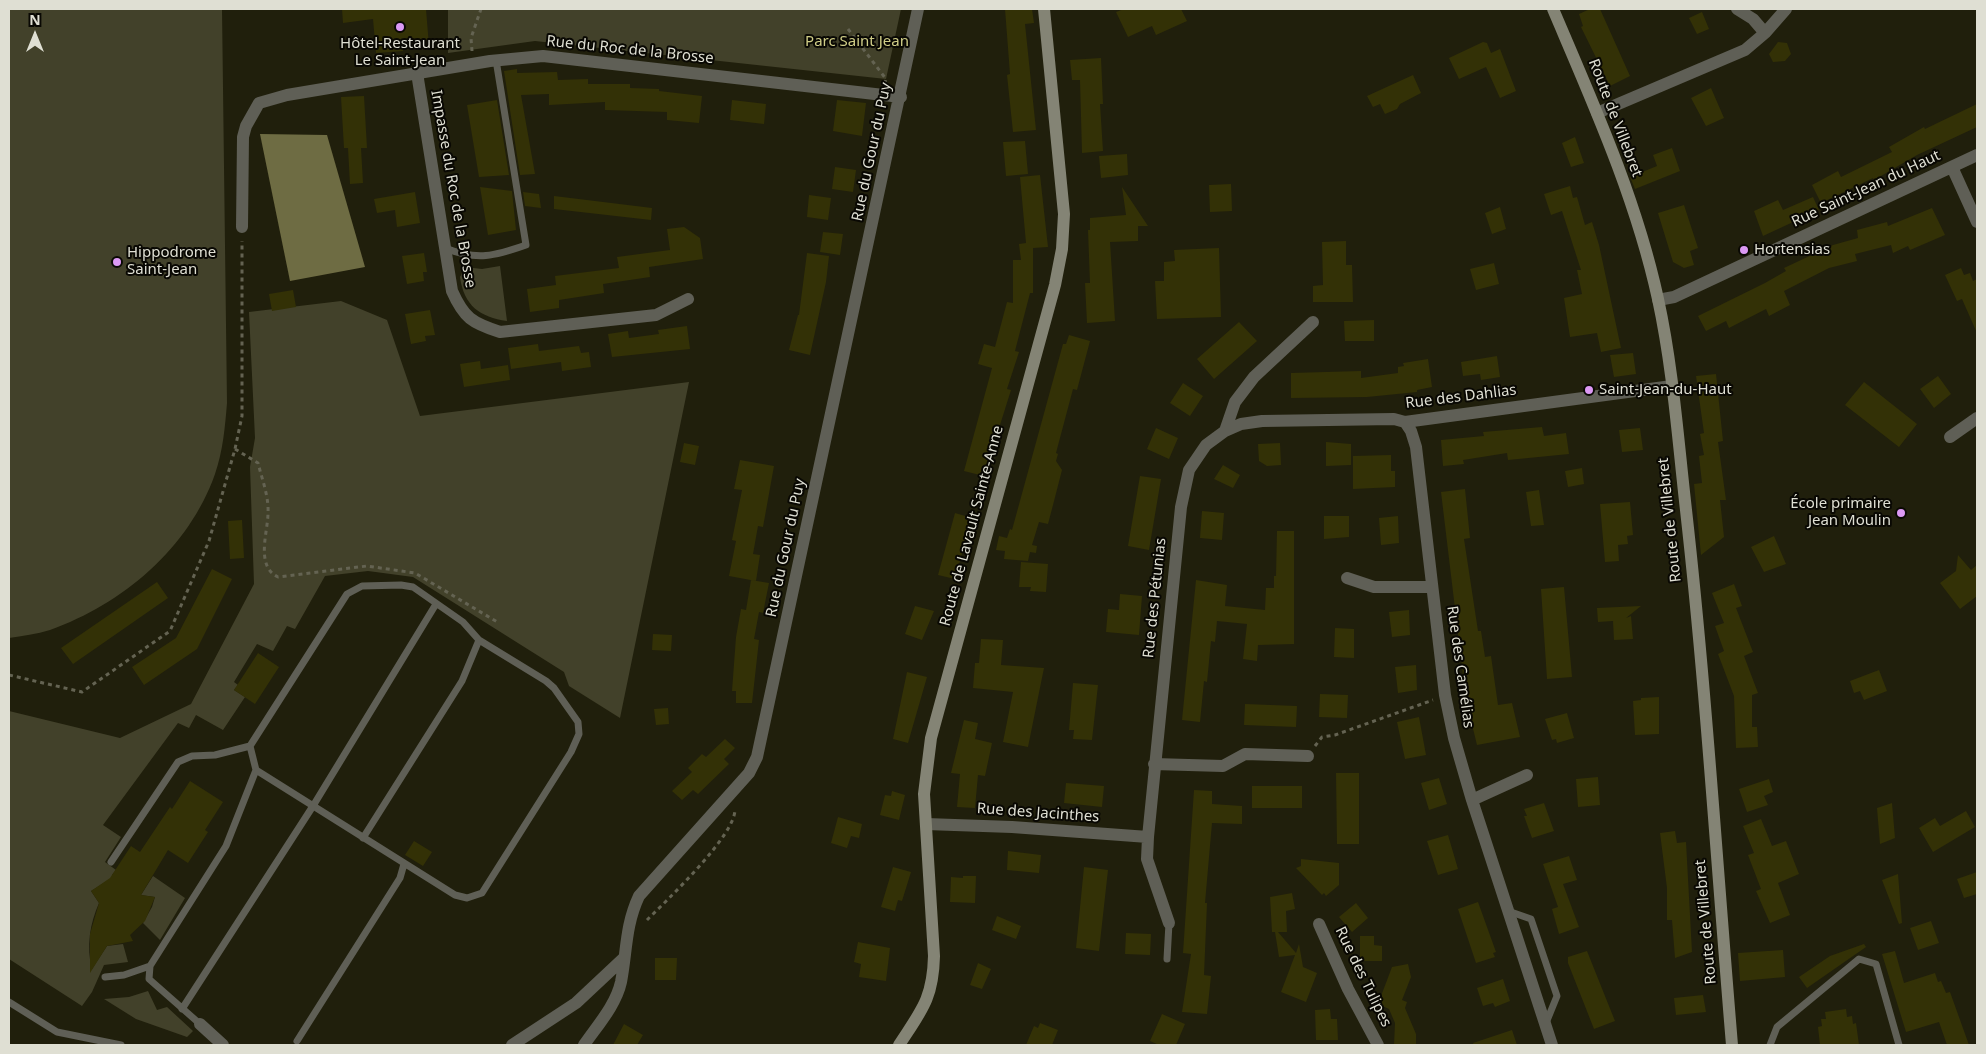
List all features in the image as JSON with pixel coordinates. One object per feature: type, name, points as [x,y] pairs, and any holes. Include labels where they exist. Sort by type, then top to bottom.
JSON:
[{"type":"street","name":"Rue du Gour du Puy","points":[[584,1045],[614,1000],[620,983],[630,916],[639,896],[749,773],[757,757],[765,731],[807,521],[901,97],[918,9]]},
{"type":"street","name":"Route de Lavault Sainte-Anne","points":[[899,1045],[928,998],[934,979],[924,794],[931,738],[1055,285],[1062,249],[1064,214],[1044,9]]},
{"type":"street","name":"Route de Villebret","points":[[1553,9],[1597,113],[1631,205],[1658,300],[1672,386],[1708,725],[1711,797],[1732,1045]]},
{"type":"street","points":[[1737,9],[1753,19],[1765,33]]},
{"type":"street","points":[[1597,113],[1745,50],[1765,33],[1786,9]]},
{"type":"street","name":"Rue du Roc de la Brosse","points":[[242,228],[243,138],[246,126],[260,103],[287,95],[474,63],[543,56],[901,97]]},
{"type":"street","name":"Impasse du Roc de la Brosse","points":[[417,73],[452,291],[461,311],[480,326],[500,332],[656,315],[688,299]]},
{"type":"street","name":"Rue Saint-Jean du Haut","points":[[1658,300],[1674,297],[1977,155]]},
{"type":"street","points":[[1952,167],[1977,222]]},
{"type":"street","points":[[1226,431],[1235,402],[1254,377],[1313,322]]},
{"type":"street","name":"Rue des Dahlias","points":[[1226,431],[1241,424],[1262,421],[1394,419],[1405,422],[1672,386]]},
{"type":"street","points":[[1950,437],[1977,418]]},
{"type":"street","name":"Rue des Camélias","points":[[1405,422],[1412,431],[1416,447],[1445,695],[1454,738],[1472,800],[1552,1045]]},
{"type":"street","name":"Rue des Pétunias","points":[[1168,923],[1147,859],[1154,764],[1181,507],[1190,470],[1206,445],[1226,431]]},
{"type":"street","points":[[1347,578],[1374,587],[1432,587]]},
{"type":"street","points":[[1154,764],[1223,766],[1245,754],[1308,756]]},
{"type":"street","points":[[1472,800],[1527,775]]},
{"type":"street","name":"Rue des Jacinthes","points":[[926,824],[1012,827],[1148,837]]},
{"type":"street","name":"Rue des Tulipes","points":[[1319,924],[1348,989],[1378,1045]]},
{"type":"street","points":[[512,1045],[576,1004],[624,958]]},
{"type":"street","points":[[200,1024],[223,1045]]},
{"type":"lane","points":[[445,248],[460,254],[481,257],[526,245],[496,60]]},
{"type":"lane","points":[[111,862],[178,762],[192,756],[215,755],[250,746],[347,594],[362,586],[401,585],[413,587],[463,622],[480,640],[546,680],[578,722],[579,734],[571,752],[482,893],[467,898],[455,895],[256,770]]},
{"type":"lane","points":[[182,1008],[313,806],[436,604]]},
{"type":"lane","points":[[363,838],[462,681],[480,640]]},
{"type":"lane","points":[[200,1024],[150,979],[150,966],[226,846],[256,770],[250,746]]},
{"type":"lane","points":[[297,1041],[400,878],[404,864]]},
{"type":"lane","points":[[1508,911],[1531,919],[1557,996],[1545,1026]]},
{"type":"lane","points":[[1167,959],[1168,923]]},
{"type":"lane","points":[[1770,1045],[1777,1027],[1859,959],[1876,964],[1899,1045]]},
{"type":"lane","points":[[105,976],[124,975],[150,966]]},
{"type":"lane","points":[[9,1002],[57,1032],[121,1045]]},
{"type":"path","points":[[474,63],[471,38],[481,9]]},
{"type":"path","points":[[848,29],[886,78],[884,94]]},
{"type":"path","points":[[9,675],[82,692],[170,631],[209,541],[235,449],[242,416],[242,228]]},
{"type":"path","points":[[235,449],[258,463],[269,512],[266,560],[267,568],[272,574],[278,577],[367,566],[415,573],[499,623]]},
{"type":"path","points":[[1308,756],[1322,737],[1335,735],[1445,695]]},
{"type":"path","points":[[626,940],[686,881],[728,830],[735,814],[734,790]]},
{"type":"green space","name":"Hippodrome Saint-Jean","points":[[9,9],[222,9],[227,403],[222,448],[215,474],[189,526],[171,549],[127,589],[103,605],[77,619],[50,630],[9,638]]},
{"type":"green space","name":"Parc Saint Jean","points":[[448,9],[901,9],[886,79],[535,41],[448,53]]},
{"type":"green space","points":[[500,266],[507,321],[489,317],[475,308],[465,296],[460,277],[465,267],[482,269]]},
{"type":"green space","points":[[341,301],[387,320],[420,416],[689,382],[620,718],[569,686],[564,672],[413,577],[368,571],[325,576],[295,629],[287,626],[273,651],[257,644],[234,682],[238,685],[234,690],[245,697],[223,730],[196,715],[189,728],[178,723],[103,825],[121,837],[105,862],[116,870],[112,875],[114,877],[91,891],[99,903],[90,935],[90,961],[92,969],[107,946],[123,944],[128,962],[104,965],[92,992],[82,1006],[9,959],[9,711],[120,738],[191,704],[254,584],[250,467],[255,438],[249,312]]},
{"type":"green space","points":[[153,876],[185,898],[160,940],[143,923],[155,897],[141,895]]},
{"type":"green space","points":[[148,991],[157,1010],[167,1007],[193,1031],[187,1037],[136,1019],[104,999],[129,997]]},
{"type":"shaded area","points":[[260,134],[327,135],[365,267],[290,281]]},
{"type":"building","name":"Hôtel-Restaurant Le Saint-Jean","points":[[342,9],[426,9],[429,46],[403,47],[403,51],[376,53],[373,19],[343,23]]},
{"type":"building","points":[[1005,9],[1032,9],[1034,23],[1025,24],[1036,130],[1013,132],[1007,75],[1010,74]]},
{"type":"building","points":[[1124,9],[1181,9],[1187,21],[1156,35],[1152,26],[1128,37],[1116,12]]},
{"type":"building","points":[[1590,9],[1600,9],[1630,76],[1610,86],[1581,27],[1583,26],[1579,14]]},
{"type":"building","points":[[1702,12],[1709,29],[1697,34],[1689,18]]},
{"type":"building","points":[[1483,42],[1487,43],[1491,53],[1500,49],[1516,91],[1500,98],[1486,67],[1459,79],[1449,58]]},
{"type":"building","points":[[1778,42],[1787,43],[1791,54],[1785,61],[1773,62],[1769,54]]},
{"type":"building","points":[[1101,58],[1103,104],[1100,104],[1103,151],[1082,153],[1080,80],[1072,80],[1070,60]]},
{"type":"building","points":[[517,69],[517,73],[557,72],[558,80],[588,79],[588,84],[630,84],[630,88],[659,89],[659,91],[702,96],[699,123],[667,120],[667,112],[605,110],[605,102],[549,105],[549,94],[521,95],[535,174],[520,175],[504,71]]},
{"type":"building","points":[[1413,75],[1421,93],[1400,104],[1397,109],[1385,114],[1380,104],[1373,107],[1367,96]]},
{"type":"building","points":[[1711,88],[1724,118],[1706,126],[1691,98]]},
{"type":"building","points":[[364,96],[367,148],[361,148],[363,183],[350,184],[348,148],[344,148],[341,97]]},
{"type":"building","points":[[497,100],[509,175],[479,177],[467,105]]},
{"type":"building","points":[[732,100],[766,104],[764,124],[730,120]]},
{"type":"building","points":[[837,100],[866,103],[862,136],[833,131]]},
{"type":"building","points":[[1977,104],[1977,127],[1917,155],[1874,180],[1873,178],[1821,203],[1812,185],[1838,171],[1841,177],[1892,152],[1889,147],[1924,127],[1925,129]]},
{"type":"building","points":[[1575,137],[1584,163],[1571,167],[1562,143]]},
{"type":"building","points":[[1025,141],[1028,174],[1006,176],[1003,142]]},
{"type":"building","points":[[1672,148],[1680,171],[1635,189],[1630,177],[1657,166],[1653,155]]},
{"type":"building","points":[[1127,154],[1128,175],[1101,178],[1099,156]]},
{"type":"building","points":[[835,167],[856,170],[853,192],[832,189]]},
{"type":"building","points":[[1040,175],[1048,247],[1033,248],[1033,293],[1030,293],[1015,351],[1019,352],[1007,389],[1011,390],[984,476],[964,471],[992,368],[978,364],[984,344],[995,347],[1007,302],[1013,303],[1013,260],[1021,260],[1019,244],[1026,243],[1020,177]]},
{"type":"building","points":[[1231,184],[1232,211],[1210,212],[1209,185]]},
{"type":"building","points":[[1570,186],[1573,198],[1577,197],[1585,225],[1592,222],[1599,245],[1621,348],[1601,352],[1597,333],[1570,337],[1564,298],[1582,294],[1577,270],[1581,270],[1562,211],[1551,215],[1544,194]]},
{"type":"building","points":[[480,187],[512,191],[516,230],[488,235]]},
{"type":"building","points":[[1122,187],[1148,226],[1138,226],[1138,241],[1110,242],[1115,321],[1087,323],[1085,283],[1090,283],[1088,230],[1090,230],[1090,218],[1126,215]]},
{"type":"building","points":[[415,192],[420,223],[397,227],[395,210],[377,213],[374,199]]},
{"type":"building","points":[[523,192],[539,194],[541,208],[525,206]]},
{"type":"building","points":[[809,195],[831,198],[828,220],[807,217]]},
{"type":"building","points":[[554,196],[652,208],[651,220],[554,209]]},
{"type":"building","points":[[1813,197],[1819,210],[1763,236],[1754,211],[1778,200],[1783,210]]},
{"type":"building","points":[[1684,205],[1698,248],[1690,251],[1694,265],[1684,268],[1673,262],[1658,213]]},
{"type":"building","points":[[1500,207],[1506,229],[1492,234],[1485,213]]},
{"type":"building","points":[[1932,208],[1945,235],[1910,250],[1908,246],[1893,253],[1891,245],[1855,254],[1857,261],[1829,268],[1784,291],[1790,305],[1769,316],[1766,309],[1729,328],[1726,321],[1706,331],[1698,316],[1765,283],[1786,271],[1784,268],[1833,245],[1858,238],[1857,230],[1887,222],[1888,226]]},
{"type":"building","points":[[684,227],[700,238],[703,259],[649,267],[650,277],[603,284],[604,293],[559,300],[559,308],[530,312],[527,289],[556,285],[555,276],[619,268],[617,257],[670,250],[667,229]]},
{"type":"building","points":[[823,232],[843,234],[840,255],[820,252]]},
{"type":"building","points":[[1346,241],[1346,265],[1352,265],[1353,302],[1313,302],[1313,286],[1323,285],[1322,242]]},
{"type":"building","points":[[1219,248],[1221,317],[1157,319],[1155,281],[1164,281],[1164,262],[1175,261],[1174,250]]},
{"type":"building","points":[[424,253],[427,272],[423,272],[424,281],[407,284],[402,256]]},
{"type":"building","points":[[807,253],[829,256],[826,282],[810,355],[789,350],[799,315]]},
{"type":"building","points":[[1494,263],[1499,284],[1476,290],[1470,269]]},
{"type":"building","points":[[1961,268],[1964,275],[1970,273],[1973,281],[1977,279],[1977,333],[1962,299],[1957,301],[1945,275]]},
{"type":"building","points":[[293,290],[296,307],[272,311],[269,294]]},
{"type":"building","points":[[430,310],[435,335],[425,336],[426,341],[411,344],[405,314]]},
{"type":"building","points":[[1374,320],[1374,341],[1345,341],[1344,321]]},
{"type":"building","points":[[1239,322],[1257,341],[1214,379],[1197,359]]},
{"type":"building","points":[[687,326],[690,349],[612,357],[608,334],[628,331],[629,338],[659,334],[658,330]]},
{"type":"building","points":[[1069,335],[1090,341],[1077,390],[1073,389],[1056,453],[1058,454],[1056,461],[1062,470],[1048,524],[1039,522],[1032,545],[1037,546],[1036,553],[1030,552],[1028,561],[1004,559],[1005,551],[996,550],[999,536],[1007,538],[1010,529],[1012,530],[1063,344],[1066,344]]},
{"type":"building","points":[[538,344],[539,351],[579,346],[581,353],[589,352],[591,367],[562,371],[561,362],[511,369],[508,348]]},
{"type":"building","points":[[1633,353],[1636,374],[1614,377],[1610,355]]},
{"type":"building","points":[[1497,356],[1500,377],[1481,380],[1480,374],[1463,376],[1461,362]]},
{"type":"building","points":[[1428,359],[1432,387],[1417,390],[1417,392],[1367,397],[1291,398],[1291,373],[1361,371],[1361,378],[1398,373],[1398,367],[1404,366],[1403,363]]},
{"type":"building","points":[[480,361],[481,369],[508,365],[510,380],[464,387],[460,364]]},
{"type":"building","points":[[1716,374],[1723,441],[1718,442],[1726,500],[1720,500],[1724,537],[1701,555],[1694,484],[1702,483],[1699,456],[1704,455],[1700,434],[1704,433],[1696,376]]},
{"type":"building","points":[[1938,376],[1951,394],[1934,408],[1920,389]]},
{"type":"building","points":[[1864,382],[1917,424],[1899,447],[1845,405]]},
{"type":"building","points":[[1183,383],[1203,396],[1190,416],[1170,403]]},
{"type":"building","points":[[1542,427],[1544,436],[1566,433],[1569,454],[1508,460],[1507,453],[1463,460],[1464,464],[1443,466],[1441,440],[1484,436],[1483,432]]},
{"type":"building","points":[[1156,428],[1178,438],[1169,459],[1147,449]]},
{"type":"building","points":[[1640,428],[1643,450],[1622,452],[1619,430]]},
{"type":"building","points":[[1326,442],[1351,444],[1351,465],[1326,466]]},
{"type":"building","points":[[684,443],[699,446],[695,465],[680,462]]},
{"type":"building","points":[[1280,443],[1281,465],[1267,466],[1259,461],[1258,444]]},
{"type":"building","points":[[1391,455],[1391,471],[1395,471],[1395,487],[1353,489],[1353,456]]},
{"type":"building","points":[[740,460],[774,466],[763,527],[758,526],[753,554],[760,555],[756,581],[729,576],[736,541],[732,540],[742,490],[734,489]]},
{"type":"building","points":[[1223,465],[1240,475],[1233,488],[1214,479]]},
{"type":"building","points":[[1582,468],[1584,484],[1568,487],[1565,471]]},
{"type":"building","points":[[1140,476],[1161,479],[1149,550],[1128,546]]},
{"type":"building","points":[[1465,489],[1470,538],[1464,539],[1478,631],[1481,631],[1485,657],[1491,656],[1498,705],[1512,703],[1520,737],[1477,745],[1466,700],[1441,492]]},
{"type":"building","points":[[1539,490],[1544,525],[1531,526],[1526,492]]},
{"type":"building","points":[[1630,502],[1633,535],[1627,536],[1628,544],[1618,545],[1619,561],[1605,562],[1600,504]]},
{"type":"building","points":[[1202,511],[1224,513],[1222,540],[1200,538]]},
{"type":"building","points":[[955,513],[972,518],[955,579],[938,575]]},
{"type":"building","points":[[1324,516],[1349,516],[1349,537],[1324,539]]},
{"type":"building","points":[[1398,516],[1399,543],[1381,545],[1379,518]]},
{"type":"building","points":[[242,520],[244,558],[230,559],[228,521]]},
{"type":"building","points":[[1277,531],[1294,531],[1294,644],[1258,645],[1257,661],[1243,659],[1247,624],[1217,621],[1215,642],[1211,641],[1207,682],[1204,681],[1200,722],[1182,720],[1196,580],[1227,585],[1225,606],[1265,610],[1266,588],[1274,588],[1274,576],[1276,576]]},
{"type":"building","points":[[1774,536],[1786,564],[1764,572],[1751,547]]},
{"type":"building","points":[[1958,555],[1971,570],[1977,565],[1977,596],[1960,609],[1940,583],[1956,571]]},
{"type":"building","points":[[1021,562],[1048,564],[1046,592],[1030,591],[1031,587],[1019,587]]},
{"type":"building","points":[[212,569],[232,579],[197,649],[144,685],[132,667],[176,638]]},
{"type":"building","points":[[751,580],[769,583],[763,613],[759,612],[754,639],[759,640],[752,703],[736,703],[736,691],[732,691],[736,637],[741,609],[746,610]]},
{"type":"building","points":[[157,582],[168,598],[73,664],[61,648]]},
{"type":"building","points":[[1734,584],[1742,606],[1736,608],[1753,652],[1744,656],[1758,693],[1752,695],[1752,727],[1757,727],[1758,747],[1736,748],[1734,696],[1718,654],[1724,651],[1715,626],[1724,623],[1712,593]]},
{"type":"building","points":[[1564,587],[1572,677],[1547,679],[1541,589]]},
{"type":"building","points":[[1120,594],[1142,596],[1139,635],[1106,632],[1108,609],[1119,610]]},
{"type":"building","points":[[915,606],[934,611],[922,640],[905,634]]},
{"type":"building","points":[[1641,606],[1626,618],[1631,616],[1633,639],[1614,640],[1613,621],[1598,622],[1597,608]]},
{"type":"building","points":[[1409,610],[1410,635],[1392,637],[1389,612]]},
{"type":"building","points":[[1335,628],[1354,629],[1354,658],[1334,657]]},
{"type":"building","points":[[653,634],[672,635],[671,651],[652,650]]},
{"type":"building","points":[[981,639],[1003,640],[1001,665],[1044,668],[1028,747],[1003,742],[1013,692],[973,688],[975,663],[979,663]]},
{"type":"building","points":[[258,653],[279,667],[255,704],[234,690]]},
{"type":"building","points":[[1416,665],[1417,690],[1398,693],[1395,667]]},
{"type":"building","points":[[1879,670],[1887,691],[1864,700],[1860,691],[1854,693],[1850,681]]},
{"type":"building","points":[[907,672],[927,677],[908,743],[893,739]]},
{"type":"building","points":[[1073,683],[1098,685],[1092,740],[1073,739],[1074,730],[1069,730]]},
{"type":"building","points":[[1320,694],[1348,695],[1347,718],[1319,717]]},
{"type":"building","points":[[1659,697],[1659,734],[1635,735],[1633,701],[1641,700],[1641,698]]},
{"type":"building","points":[[1245,704],[1297,706],[1296,727],[1244,725]]},
{"type":"building","points":[[668,708],[669,724],[656,725],[654,709]]},
{"type":"building","points":[[1567,713],[1574,738],[1557,743],[1556,739],[1552,740],[1545,719]]},
{"type":"building","points":[[1419,717],[1426,755],[1405,759],[1397,722]]},
{"type":"building","points":[[964,720],[978,723],[975,739],[992,743],[985,776],[978,775],[975,808],[957,807],[960,774],[951,773]]},
{"type":"building","points":[[725,739],[735,748],[724,759],[729,764],[698,794],[693,790],[682,800],[672,791],[692,772],[688,768],[702,754],[706,757]]},
{"type":"building","points":[[1336,773],[1359,773],[1359,844],[1337,844]]},
{"type":"building","points":[[1598,777],[1600,805],[1578,807],[1576,779]]},
{"type":"building","points":[[1439,778],[1447,804],[1429,810],[1421,783]]},
{"type":"building","points":[[1769,779],[1773,792],[1764,796],[1768,805],[1747,812],[1739,789]]},
{"type":"building","points":[[190,781],[223,802],[205,830],[208,832],[188,863],[168,850],[141,895],[155,897],[145,921],[130,935],[133,941],[107,946],[90,973],[90,934],[99,903],[91,891],[110,878],[131,846],[140,852]]},
{"type":"building","points":[[1066,783],[1104,786],[1102,807],[1064,803]]},
{"type":"building","points":[[1252,786],[1302,786],[1302,808],[1252,808]]},
{"type":"building","points":[[1194,790],[1212,791],[1212,804],[1242,806],[1242,824],[1212,823],[1205,903],[1207,903],[1204,975],[1211,976],[1207,1014],[1182,1012],[1191,954],[1183,953]]},
{"type":"building","points":[[892,791],[905,795],[899,820],[880,815],[885,795],[891,796]]},
{"type":"building","points":[[1544,803],[1554,831],[1532,838],[1524,816],[1527,816],[1524,809]]},
{"type":"building","points":[[1892,803],[1895,838],[1880,844],[1877,808]]},
{"type":"building","points":[[1966,811],[1975,827],[1933,852],[1919,828],[1935,818],[1940,826]]},
{"type":"building","points":[[838,817],[862,824],[859,838],[851,836],[847,848],[831,843]]},
{"type":"building","points":[[1761,819],[1772,846],[1786,841],[1799,874],[1778,883],[1790,915],[1770,923],[1756,891],[1761,889],[1748,855],[1754,853],[1743,826]]},
{"type":"building","points":[[1675,831],[1677,843],[1686,842],[1692,952],[1675,958],[1672,920],[1667,920],[1667,888],[1660,833]]},
{"type":"building","points":[[1448,835],[1458,869],[1438,875],[1427,841]]},
{"type":"building","points":[[414,841],[432,852],[423,866],[405,855]]},
{"type":"building","points":[[1008,851],[1041,855],[1039,873],[1007,870]]},
{"type":"building","points":[[1569,856],[1577,880],[1563,884],[1579,927],[1559,934],[1552,909],[1558,907],[1543,864]]},
{"type":"building","points":[[1301,859],[1339,863],[1339,885],[1326,896],[1324,893],[1322,895],[1296,868],[1301,866]]},
{"type":"building","points":[[893,867],[911,872],[902,901],[898,900],[895,911],[881,907]]},
{"type":"building","points":[[1084,867],[1108,870],[1099,951],[1076,948]]},
{"type":"building","points":[[1977,872],[1977,894],[1964,898],[1957,879]]},
{"type":"building","points":[[1898,874],[1902,923],[1899,924],[1882,880]]},
{"type":"building","points":[[963,876],[976,876],[975,903],[950,902],[951,877],[963,878]]},
{"type":"building","points":[[1292,893],[1295,909],[1286,911],[1287,932],[1278,932],[1296,953],[1299,944],[1303,967],[1317,973],[1306,1002],[1281,992],[1295,955],[1279,957],[1275,932],[1272,932],[1270,897]]},
{"type":"building","points":[[1478,902],[1496,952],[1493,953],[1495,957],[1476,963],[1458,909]]},
{"type":"building","points":[[1356,903],[1368,918],[1352,932],[1339,917]]},
{"type":"building","points":[[997,916],[1021,926],[1016,939],[992,930]]},
{"type":"building","points":[[1931,921],[1939,943],[1918,950],[1910,928]]},
{"type":"building","points":[[1126,933],[1151,934],[1150,955],[1125,954]]},
{"type":"building","points":[[1360,936],[1374,936],[1374,945],[1382,946],[1382,961],[1360,961]]},
{"type":"building","points":[[858,942],[890,948],[886,981],[859,977],[861,964],[854,962]]},
{"type":"building","points":[[1864,944],[1866,947],[1807,988],[1799,977],[1830,956]]},
{"type":"building","points":[[1783,950],[1785,977],[1740,981],[1738,953]]},
{"type":"building","points":[[1587,951],[1615,1021],[1594,1029],[1568,963],[1568,957]]},
{"type":"building","points":[[1895,951],[1904,983],[1935,973],[1938,982],[1941,981],[1946,993],[1950,992],[1969,1045],[1947,1045],[1939,1022],[1906,1032],[1882,954]]},
{"type":"building","points":[[655,958],[677,958],[676,980],[655,980]]},
{"type":"building","points":[[978,963],[991,969],[982,989],[970,985]]},
{"type":"building","points":[[1408,964],[1411,977],[1402,1000],[1407,1002],[1405,1008],[1416,1034],[1416,1045],[1394,1045],[1395,1023],[1389,1009],[1378,1004],[1392,967]]},
{"type":"building","points":[[1503,979],[1510,1001],[1495,1007],[1493,1003],[1483,1006],[1477,988]]},
{"type":"building","points":[[1703,995],[1706,1012],[1676,1015],[1674,998]]},
{"type":"building","points":[[1330,1009],[1331,1019],[1337,1019],[1338,1040],[1316,1040],[1315,1010]]},
{"type":"building","points":[[1846,1009],[1847,1017],[1852,1016],[1853,1024],[1856,1023],[1859,1045],[1820,1045],[1818,1027],[1822,1026],[1821,1019],[1826,1019],[1825,1012]]},
{"type":"building","points":[[1162,1014],[1185,1024],[1176,1045],[1159,1045],[1150,1041]]},
{"type":"building","points":[[1040,1023],[1058,1030],[1052,1045],[1026,1045],[1034,1026],[1038,1028]]},
{"type":"building","points":[[624,1024],[643,1035],[637,1045],[613,1045]]},
{"type":"building","points":[[1512,1030],[1517,1045],[1474,1045],[1473,1043]]},
{"type":"place","name":"Hôtel-Restaurant Le Saint-Jean","points":[[400,27]]},
{"type":"place","name":"Hortensias","points":[[1744,250]]},
{"type":"place","name":"Hippodrome Saint-Jean","points":[[117,262]]},
{"type":"place","name":"Saint-Jean-du-Haut","points":[[1589,390]]},
{"type":"place","name":"École primaire Jean Moulin","points":[[1901,513]]}]
